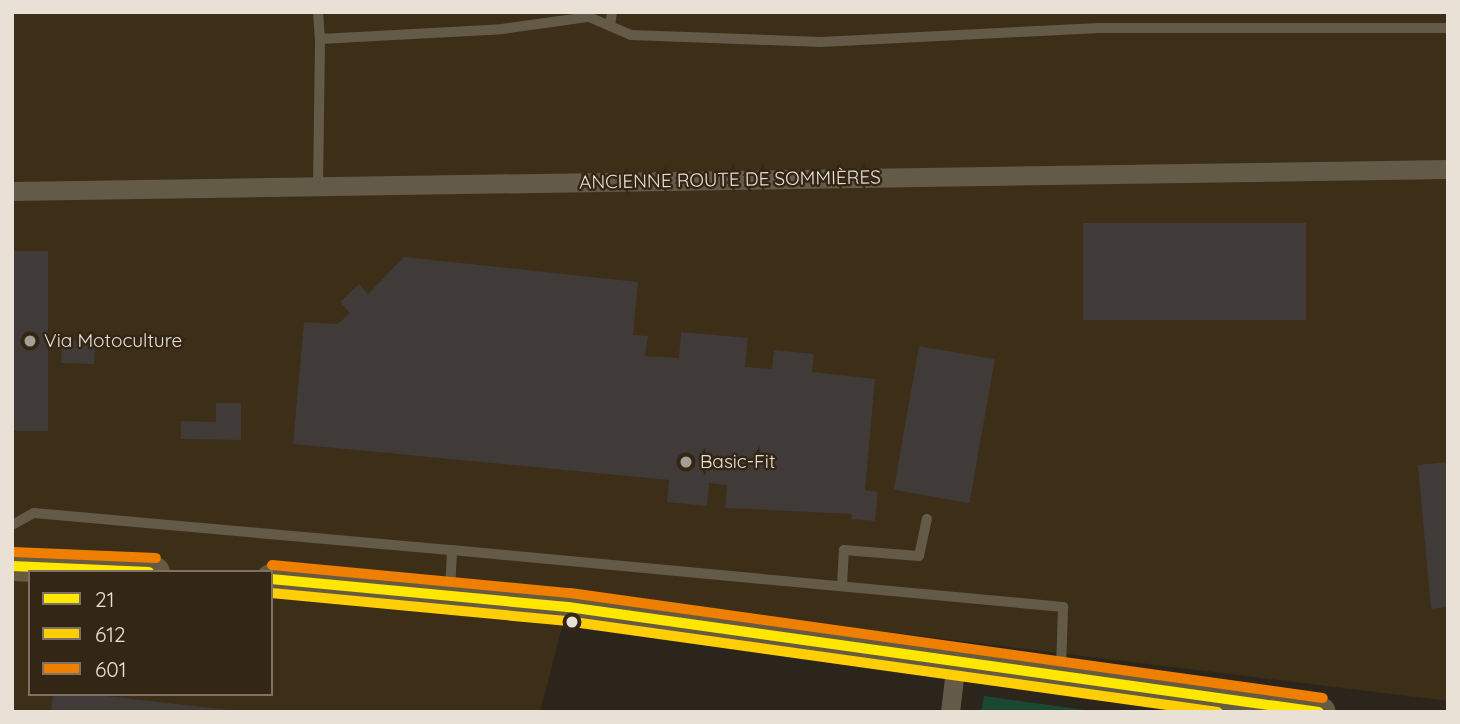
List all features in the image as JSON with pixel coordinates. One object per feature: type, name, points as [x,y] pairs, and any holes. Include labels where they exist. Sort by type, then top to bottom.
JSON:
[{"type":"main road","points":[[12,566],[107,570]]},
{"type":"main road","points":[[273,579],[450,593],[1321,712]]},
{"type":"street","name":"ANCIENNE ROUTE DE SOMMIÈRES","points":[[12,191],[1448,169]]},
{"type":"street","points":[[950,712],[956,662]]},
{"type":"lane","points":[[318,12],[318,186]]},
{"type":"lane","points":[[610,26],[612,12]]},
{"type":"lane","points":[[320,39],[502,29],[589,17],[631,35],[821,42],[1100,28],[1448,28]]},
{"type":"lane","points":[[12,525],[34,513],[1063,607],[1060,677]]},
{"type":"lane","points":[[842,586],[844,550],[919,556],[926,519]]},
{"type":"lane","points":[[450,593],[452,550]]},
{"type":"shaded area","points":[[12,12],[1448,12],[1448,701],[571,593],[540,712],[12,712]]},
{"type":"green space","points":[[984,696],[1099,712],[981,712]]},
{"type":"building","points":[[1083,223],[1306,223],[1306,320],[1083,320]]},
{"type":"building","name":"Via Motoculture","points":[[12,251],[48,251],[48,431],[12,431]]},
{"type":"building","points":[[404,257],[638,282],[633,335],[648,336],[645,356],[679,358],[681,332],[748,338],[745,367],[772,369],[774,350],[814,354],[812,372],[875,379],[865,490],[878,492],[875,521],[851,519],[852,514],[725,508],[727,485],[709,483],[707,506],[667,502],[669,480],[293,444],[304,322],[338,324],[350,313],[340,302],[359,284],[368,294]]},
{"type":"building","points":[[62,340],[95,341],[94,364],[61,363]]},
{"type":"building","points":[[919,346],[995,359],[969,503],[894,490]]},
{"type":"building","points":[[216,403],[241,403],[241,440],[181,439],[181,421],[216,422]]},
{"type":"building","points":[[1448,462],[1448,607],[1431,609],[1418,465]]},
{"type":"building","points":[[53,696],[107,696],[247,712],[51,712]]},
{"type":"transit line","name":"601","points":[[13,552],[156,558]]},
{"type":"transit line","name":"601","points":[[272,565],[570,593],[1323,698]]},
{"type":"transit line","name":"21","points":[[12,566],[103,570]]},
{"type":"transit line","name":"21","points":[[273,579],[568,607],[1319,712]]},
{"type":"transit line","name":"612","points":[[273,593],[566,621],[1218,712]]},
{"type":"place","name":"Via Motoculture","points":[[30,341]]},
{"type":"place","name":"Basic-Fit","points":[[686,462]]}]
